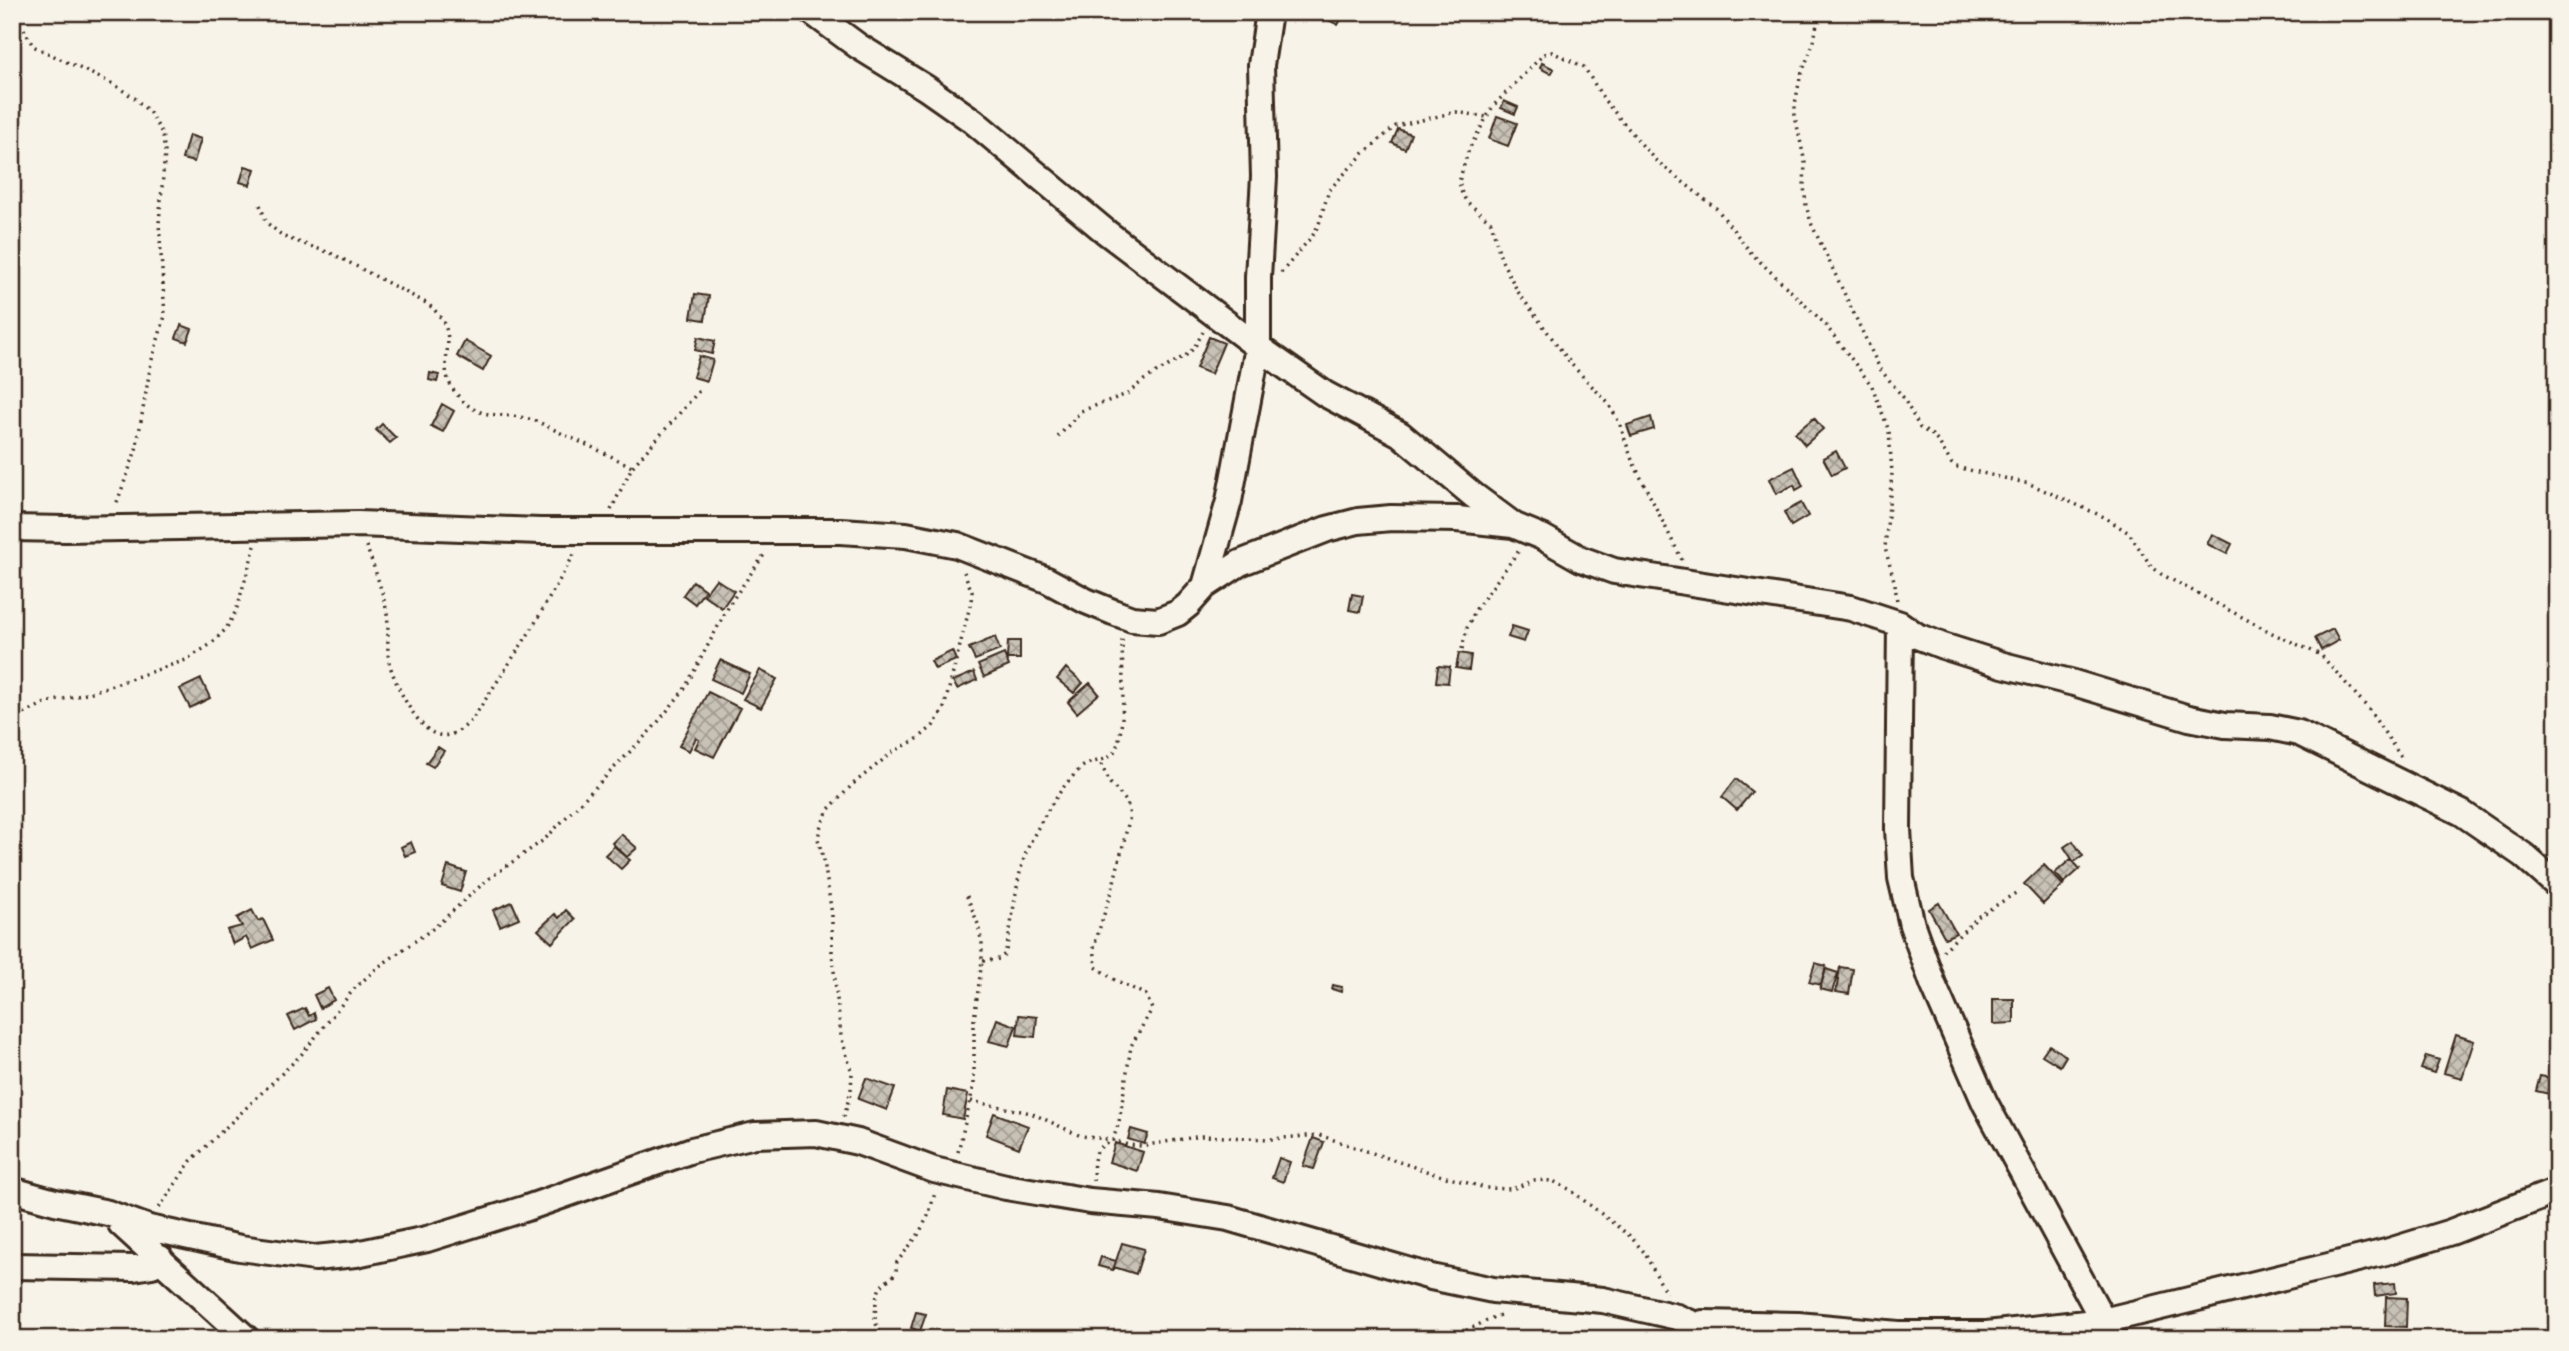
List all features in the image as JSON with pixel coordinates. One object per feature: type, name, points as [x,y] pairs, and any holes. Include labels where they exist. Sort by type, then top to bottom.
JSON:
[{"type":"street","points":[[812,12],[858,46],[973,121],[1096,224],[1258,347],[1325,394],[1400,434],[1473,495],[1520,528],[1598,566],[1693,584],[1852,608],[1900,624],[1906,631],[1926,639],[2003,666],[2074,683],[2189,718],[2299,733],[2462,813],[2523,855],[2557,885]]},
{"type":"street","points":[[1205,586],[1229,500],[1258,347],[1259,241],[1264,177],[1261,65],[1269,12]]},
{"type":"street","points":[[12,528],[359,524],[596,532],[840,531],[906,535],[957,545],[1047,580],[1086,601],[1126,617],[1158,621],[1188,606],[1205,586],[1240,563],[1326,529],[1358,521],[1391,518],[1457,519],[1520,528]]},
{"type":"street","points":[[1900,624],[1897,760],[1901,878],[1912,925],[1931,978],[1985,1103],[2108,1330]]},
{"type":"street","points":[[12,1190],[108,1213],[149,1228],[284,1255],[315,1258],[356,1254],[474,1226],[692,1150],[755,1135],[782,1132],[816,1133],[838,1136],[946,1173],[1006,1187],[1090,1201],[1159,1207],[1228,1218],[1465,1286],[1604,1300],[1685,1320],[1729,1339]]},
{"type":"street","points":[[1685,1320],[1798,1325],[1898,1334],[2108,1330],[2451,1232],[2557,1191]]},
{"type":"street","points":[[108,1213],[247,1339]]},
{"type":"street","points":[[12,1266],[134,1268],[152,1265],[160,1258]]},
{"type":"path","points":[[1819,12],[1814,41],[1800,78],[1795,104],[1805,163],[1806,205],[1816,236],[1831,261],[1880,369],[1903,397],[1920,428],[1932,435],[1956,467],[2030,484],[2105,517],[2129,533],[2151,566],[2161,574],[2274,634],[2320,655],[2367,707],[2402,759]]},
{"type":"path","points":[[24,29],[33,46],[113,84],[136,99],[150,113],[162,132],[166,152],[159,223],[165,316],[150,363],[136,450],[116,507],[103,528]]},
{"type":"path","points":[[1693,584],[1632,460],[1619,422],[1608,403],[1572,365],[1518,292],[1501,259],[1491,222],[1466,201],[1461,191],[1459,181],[1469,149],[1493,106],[1539,56],[1552,52],[1579,64],[1589,74],[1628,131],[1654,159],[1717,209],[1752,254],[1824,323],[1872,386],[1889,431],[1892,473],[1885,548],[1895,583],[1900,624]]},
{"type":"path","points":[[1258,303],[1313,235],[1329,190],[1396,126],[1456,112],[1487,117]]},
{"type":"path","points":[[260,205],[267,223],[284,237],[318,247],[352,263],[428,304],[439,314],[449,334],[446,376],[462,401],[487,415],[517,416],[544,425],[632,467]]},
{"type":"path","points":[[1058,437],[1081,411],[1127,394],[1194,348],[1210,310]]},
{"type":"path","points":[[359,524],[387,611],[389,660],[396,683],[427,729],[438,735],[448,736],[459,732],[472,720],[531,630],[545,601],[596,532],[632,467],[699,390]]},
{"type":"path","points":[[12,720],[45,703],[86,694],[186,660],[211,644],[226,629],[236,611],[260,526]]},
{"type":"path","points":[[1462,649],[1467,628],[1476,609],[1519,552],[1520,528]]},
{"type":"path","points":[[149,1228],[162,1200],[191,1161],[301,1055],[354,989],[377,968],[435,927],[486,880],[545,839],[653,727],[684,690],[732,602],[779,532]]},
{"type":"path","points":[[838,1136],[848,1105],[852,1073],[841,1036],[832,952],[832,915],[818,839],[828,810],[853,783],[893,752],[919,738],[934,725],[944,708],[960,654],[972,593],[965,573],[956,564]]},
{"type":"path","points":[[982,961],[1005,954],[1024,856],[1044,817],[1056,798],[1082,768],[1112,755],[1119,738],[1122,640],[1126,617]]},
{"type":"path","points":[[1090,1201],[1095,1153],[1101,1145],[1113,1140],[1119,1122],[1131,1046],[1152,1009],[1146,995],[1113,979],[1096,967],[1094,946],[1113,886],[1130,809],[1110,783],[1099,761]]},
{"type":"path","points":[[1931,978],[1939,955],[1950,942],[1979,916],[2019,891]]},
{"type":"path","points":[[881,1339],[875,1320],[876,1299],[880,1287],[896,1271],[897,1262],[918,1235],[928,1216],[933,1197],[957,1153],[971,1101],[974,1085],[974,1020],[982,944],[978,924],[966,894]]},
{"type":"path","points":[[971,1101],[1031,1113],[1081,1136],[1141,1146],[1202,1136],[1271,1139],[1319,1135],[1434,1174],[1486,1188],[1512,1189],[1535,1180],[1553,1181],[1569,1189],[1630,1236],[1644,1252],[1685,1320]]},
{"type":"path","points":[[1447,1339],[1504,1313]]},
{"type":"building","points":[[1326,12],[1345,12],[1338,25],[1323,17]]},
{"type":"building","points":[[1542,63],[1554,69],[1551,74],[1540,68]]},
{"type":"building","points":[[1504,101],[1518,107],[1515,114],[1501,108]]},
{"type":"building","points":[[1497,116],[1517,123],[1508,146],[1489,139]]},
{"type":"building","points":[[1398,129],[1411,134],[1405,149],[1392,143]]},
{"type":"building","points":[[189,135],[201,139],[194,162],[182,159]]},
{"type":"building","points":[[245,166],[255,169],[250,185],[240,182]]},
{"type":"building","points":[[695,294],[709,296],[705,320],[691,318]]},
{"type":"building","points":[[181,325],[192,329],[187,342],[176,338]]},
{"type":"building","points":[[698,337],[715,341],[712,354],[695,350]]},
{"type":"building","points":[[1209,337],[1224,343],[1211,374],[1196,368]]},
{"type":"building","points":[[465,341],[491,356],[483,371],[457,356]]},
{"type":"building","points":[[699,356],[713,360],[707,381],[693,377]]},
{"type":"building","points":[[430,373],[439,375],[437,382],[429,380]]},
{"type":"building","points":[[442,404],[454,411],[443,432],[431,426]]},
{"type":"building","points":[[1651,417],[1654,429],[1631,436],[1627,425]]},
{"type":"building","points":[[1814,418],[1823,429],[1805,445],[1795,433]]},
{"type":"building","points":[[382,424],[396,438],[390,443],[376,430]]},
{"type":"building","points":[[1836,451],[1845,468],[1832,475],[1823,458]]},
{"type":"building","points":[[1794,467],[1803,486],[1796,490],[1794,485],[1776,494],[1769,479]]},
{"type":"building","points":[[1801,503],[1808,516],[1791,526],[1784,512]]},
{"type":"building","points":[[2212,534],[2232,544],[2227,554],[2207,544]]},
{"type":"building","points":[[716,579],[734,591],[722,608],[704,595]]},
{"type":"building","points":[[693,581],[705,590],[695,604],[683,595]]},
{"type":"building","points":[[1352,594],[1363,596],[1360,612],[1349,610]]},
{"type":"building","points":[[1512,626],[1528,631],[1524,642],[1508,637]]},
{"type":"building","points":[[2333,629],[2339,640],[2321,650],[2315,638]]},
{"type":"building","points":[[995,637],[1000,650],[975,660],[969,648]]},
{"type":"building","points":[[1008,641],[1020,641],[1020,659],[1007,659]]},
{"type":"building","points":[[952,651],[956,660],[935,669],[931,661]]},
{"type":"building","points":[[1459,653],[1471,655],[1469,670],[1456,668]]},
{"type":"building","points":[[1004,654],[1009,666],[984,677],[978,665]]},
{"type":"building","points":[[720,660],[750,674],[741,693],[711,679]]},
{"type":"building","points":[[1438,666],[1450,667],[1448,683],[1436,682]]},
{"type":"building","points":[[1066,668],[1083,683],[1074,693],[1057,679]]},
{"type":"building","points":[[760,670],[777,679],[761,708],[743,699]]},
{"type":"building","points":[[974,672],[977,680],[957,689],[953,681]]},
{"type":"building","points":[[201,679],[210,698],[190,708],[180,689]]},
{"type":"building","points":[[1090,683],[1099,694],[1077,713],[1068,702]]},
{"type":"building","points":[[708,692],[740,708],[714,757],[695,748],[699,740],[696,738],[689,751],[679,746]]},
{"type":"building","points":[[438,747],[444,751],[433,767],[426,763]]},
{"type":"building","points":[[1736,779],[1752,792],[1737,810],[1722,797]]},
{"type":"building","points":[[621,834],[637,848],[627,857],[612,843]]},
{"type":"building","points":[[2073,841],[2083,856],[2074,862],[2064,847]]},
{"type":"building","points":[[411,842],[415,852],[405,856],[401,847]]},
{"type":"building","points":[[614,846],[630,860],[621,869],[605,855]]},
{"type":"building","points":[[2071,859],[2080,869],[2064,883],[2055,873]]},
{"type":"building","points":[[2044,865],[2063,885],[2043,904],[2024,884]]},
{"type":"building","points":[[448,866],[466,872],[460,892],[442,886]]},
{"type":"building","points":[[512,902],[519,918],[500,926],[493,910]]},
{"type":"building","points":[[1939,903],[1956,933],[1945,938],[1929,909]]},
{"type":"building","points":[[252,910],[258,921],[263,919],[273,940],[252,949],[246,937],[233,944],[227,930],[242,926],[237,918]]},
{"type":"building","points":[[566,910],[575,919],[552,943],[538,930],[555,914],[559,918]]},
{"type":"building","points":[[1815,963],[1826,966],[1821,985],[1809,982]]},
{"type":"building","points":[[1840,967],[1853,969],[1849,994],[1836,992]]},
{"type":"building","points":[[1826,969],[1838,973],[1832,992],[1820,989]]},
{"type":"building","points":[[1333,985],[1342,987],[1341,992],[1332,989]]},
{"type":"building","points":[[328,988],[334,1000],[320,1008],[314,995]]},
{"type":"building","points":[[1993,999],[2014,999],[2014,1023],[1993,1024]]},
{"type":"building","points":[[305,1008],[309,1016],[314,1013],[316,1019],[295,1030],[288,1016]]},
{"type":"building","points":[[1019,1015],[1037,1017],[1035,1037],[1017,1035]]},
{"type":"building","points":[[997,1019],[1016,1026],[1009,1046],[989,1041]]},
{"type":"building","points":[[2456,1035],[2474,1041],[2462,1078],[2444,1073]]},
{"type":"building","points":[[2049,1045],[2066,1056],[2060,1066],[2042,1055]]},
{"type":"building","points":[[2426,1056],[2439,1060],[2434,1073],[2421,1069]]},
{"type":"building","points":[[2540,1076],[2557,1079],[2557,1123],[2549,1121],[2554,1095],[2536,1091]]},
{"type":"building","points":[[866,1078],[895,1088],[887,1110],[858,1099]]},
{"type":"building","points":[[947,1090],[968,1094],[963,1119],[943,1115]]},
{"type":"building","points":[[994,1113],[1028,1126],[1019,1148],[986,1135]]},
{"type":"building","points":[[1131,1129],[1148,1134],[1144,1144],[1128,1139]]},
{"type":"building","points":[[1313,1138],[1324,1142],[1314,1169],[1303,1166]]},
{"type":"building","points":[[1115,1143],[1143,1152],[1137,1171],[1109,1162]]},
{"type":"building","points":[[1279,1158],[1290,1162],[1283,1182],[1272,1178]]},
{"type":"building","points":[[1122,1243],[1144,1249],[1136,1274],[1114,1267]]},
{"type":"building","points":[[1101,1257],[1116,1261],[1113,1270],[1098,1266]]},
{"type":"building","points":[[2395,1283],[2396,1293],[2375,1296],[2374,1285]]},
{"type":"building","points":[[2386,1297],[2407,1298],[2406,1327],[2385,1326]]},
{"type":"building","points":[[916,1312],[926,1314],[920,1331],[911,1328]]}]
